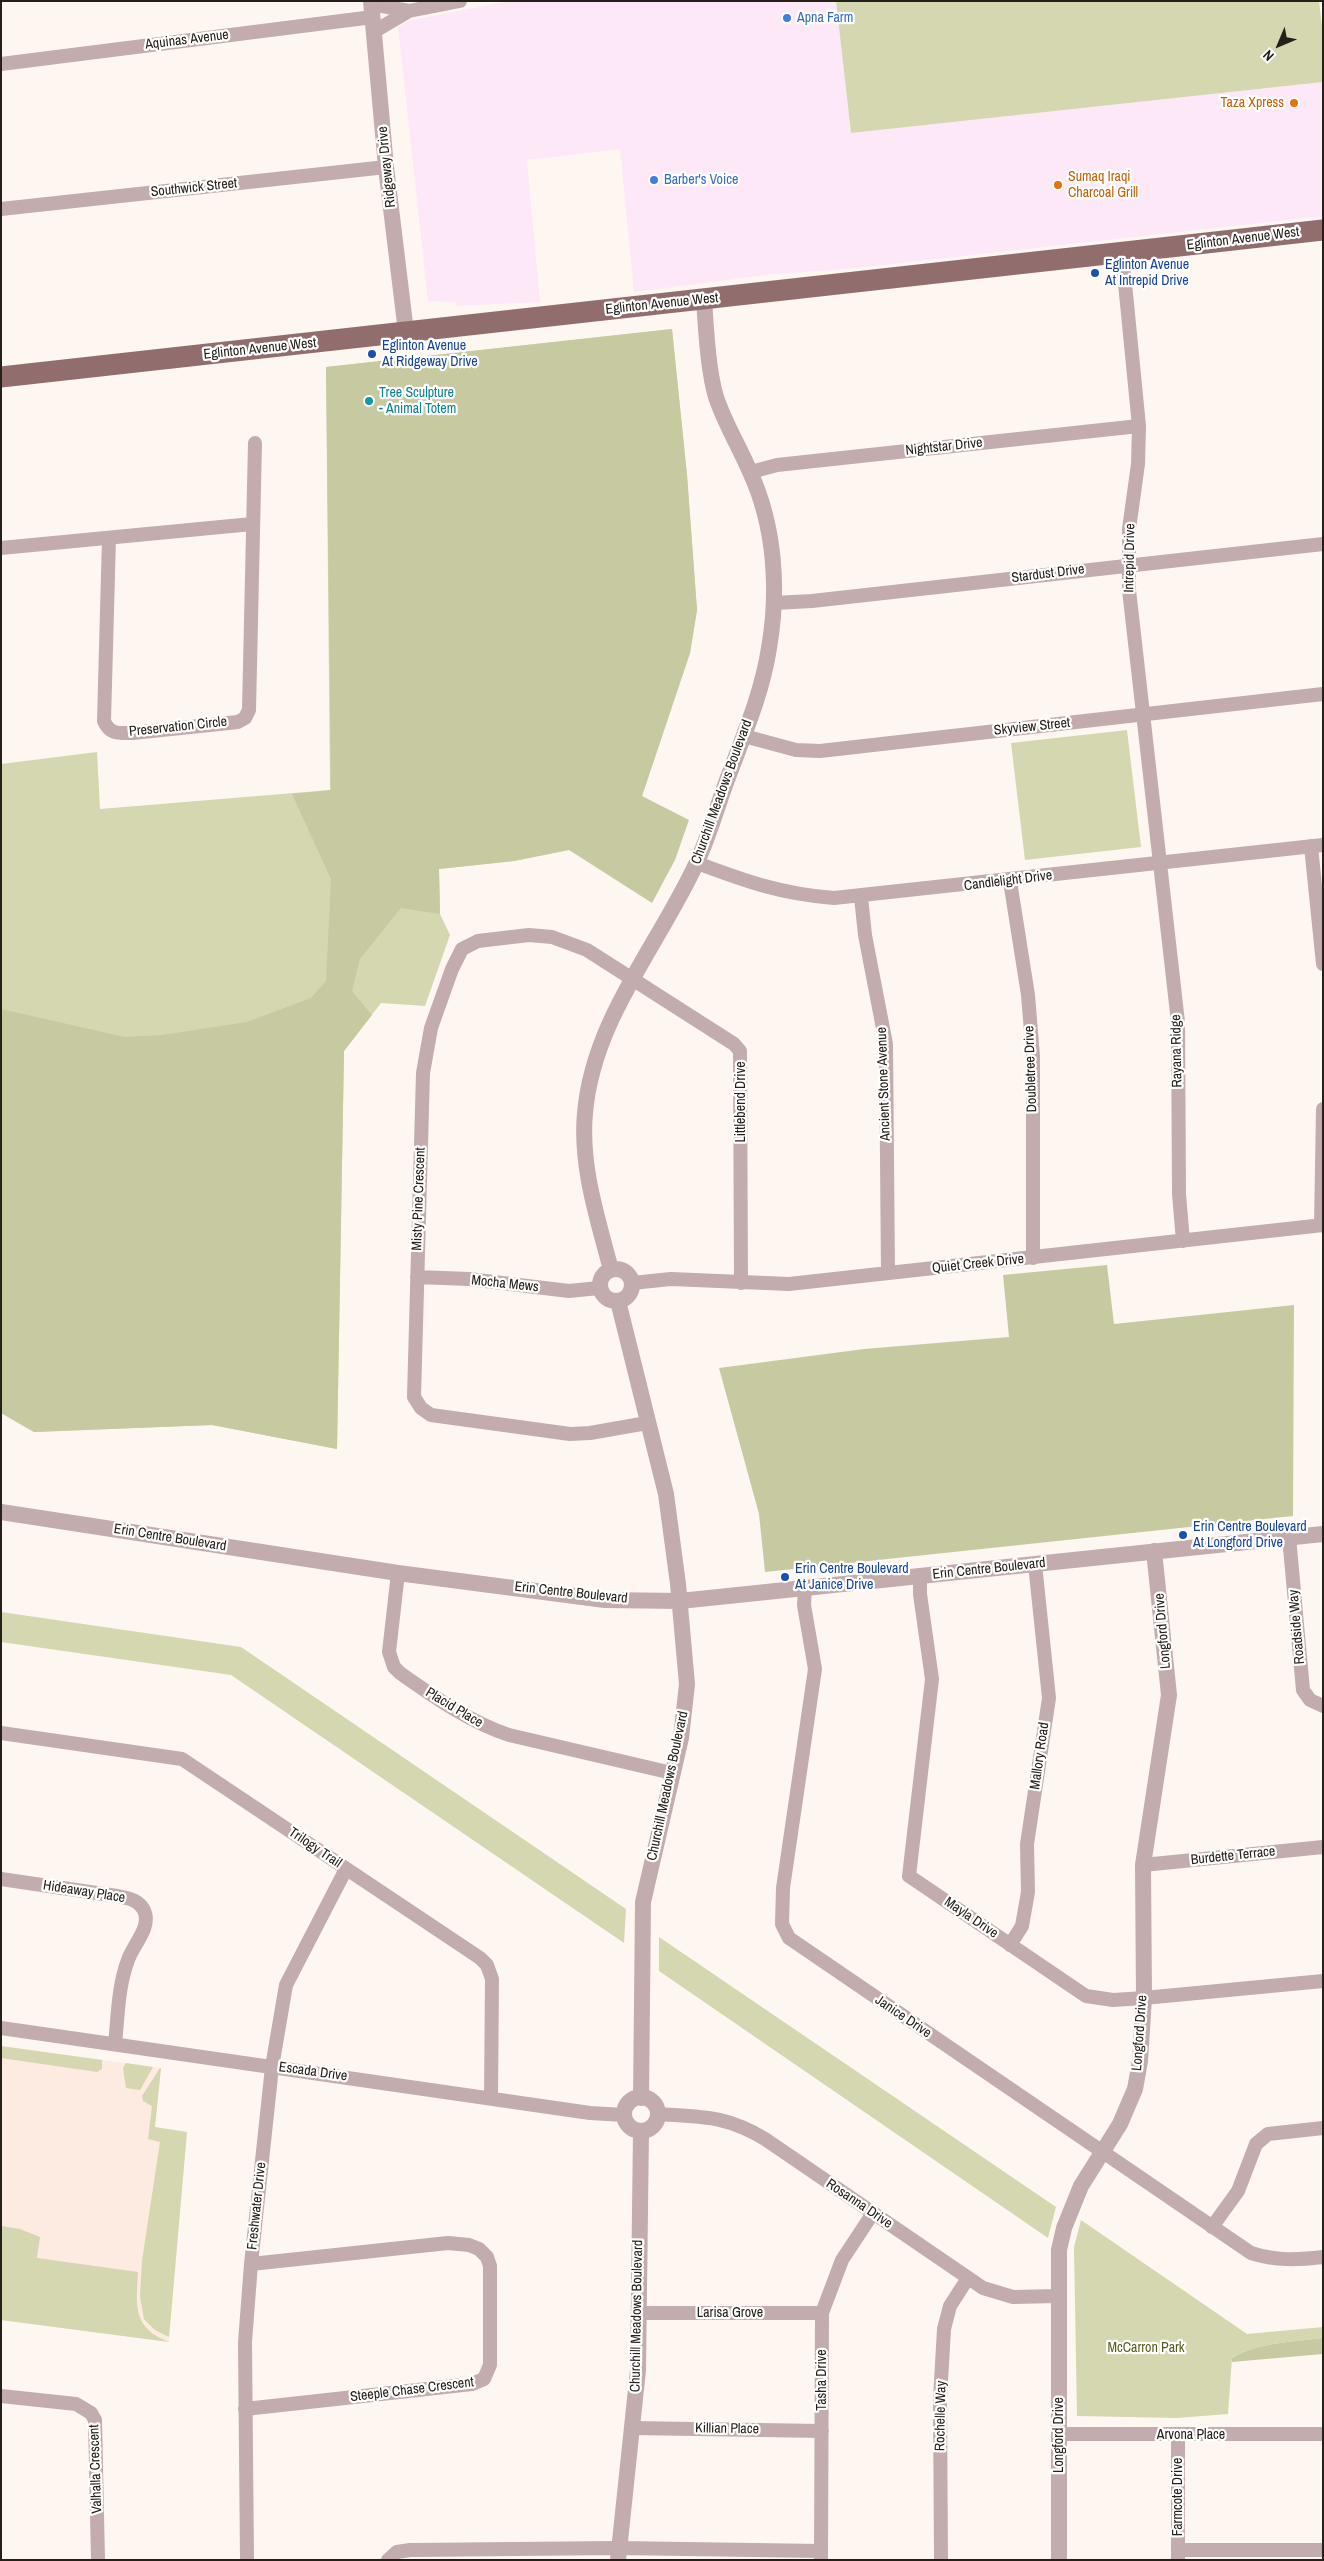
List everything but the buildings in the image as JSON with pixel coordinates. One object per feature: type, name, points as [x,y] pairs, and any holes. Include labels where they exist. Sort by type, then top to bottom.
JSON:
[{"type":"main road","name":"Eglinton Avenue West","points":[[1,377],[1323,230]]},
{"type":"street","points":[[373,13],[408,11],[460,1]]},
{"type":"street","points":[[373,13],[408,11]]},
{"type":"street","name":"Aquinas Avenue","points":[[1,64],[373,13]]},
{"type":"street","name":"Ridgeway Drive","points":[[373,13],[386,167],[406,332]]},
{"type":"street","name":"Southwick Street","points":[[1,209],[386,167]]},
{"type":"street","name":"Intrepid Drive","points":[[1122,253],[1139,426],[1138,464],[1129,529],[1129,590],[1160,862]]},
{"type":"street","name":"Churchill Meadows Boulevard","points":[[611,1270],[590,1186],[585,1154],[585,1113],[599,1048],[607,1026],[697,863],[744,736],[765,672],[774,603],[770,539],[751,472],[725,423],[715,394],[704,300]]},
{"type":"street","name":"Nightstar Drive","points":[[751,472],[777,464],[1139,426]]},
{"type":"street","name":"Preservation Circle","points":[[109,538],[104,721],[107,728],[116,734],[238,722],[244,718],[249,710],[254,443]]},
{"type":"street","points":[[1,548],[252,524]]},
{"type":"street","name":"Stardust Drive","points":[[774,603],[812,601],[1128,564],[1323,544]]},
{"type":"street","name":"Skyview Street","points":[[744,736],[796,750],[820,751],[1323,694]]},
{"type":"street","points":[[1317,846],[1323,964]]},
{"type":"street","name":"Candlelight Drive","points":[[697,863],[761,887],[783,892],[834,898],[1010,881],[1160,862],[1317,846]]},
{"type":"street","name":"Rayana Ridge","points":[[1160,862],[1178,1022],[1179,1194],[1183,1241]]},
{"type":"street","name":"Doubletree Drive","points":[[1010,881],[1028,995],[1033,1056],[1033,1258]]},
{"type":"street","name":"Ancient Stone Avenue","points":[[861,896],[865,935],[886,1044],[888,1273]]},
{"type":"street","name":"Misty Pine Crescent","points":[[633,980],[587,950],[552,937],[529,935],[478,941],[462,949],[431,1028],[423,1073],[414,1397],[420,1408],[431,1415],[570,1434],[590,1433],[647,1423]]},
{"type":"street","name":"Littlebend Drive","points":[[633,980],[734,1044],[740,1052],[741,1283]]},
{"type":"street","points":[[1322,1225],[1323,1109]]},
{"type":"street","name":"Quiet Creek Drive","points":[[632,1283],[671,1279],[789,1284],[1322,1225]]},
{"type":"street","points":[[619,1269],[626,1272],[632,1283],[629,1294],[618,1301],[604,1297],[596,1288],[603,1275],[611,1270],[619,1269]]},
{"type":"street","name":"Mocha Mews","points":[[417,1277],[470,1279],[569,1290],[596,1288]]},
{"type":"street","name":"Churchill Meadows Boulevard","points":[[618,1301],[666,1494],[680,1602],[687,1684],[681,1738],[643,1902],[641,2098]]},
{"type":"street","name":"Erin Centre Boulevard","points":[[1,1512],[398,1573],[605,1600],[680,1602],[1323,1534]]},
{"type":"street","name":"Roadside Way","points":[[1289,1537],[1303,1690],[1310,1700],[1323,1706]]},
{"type":"street","name":"Longford Drive","points":[[1059,2560],[1058,2296],[1060,2250],[1064,2228],[1081,2186],[1120,2124],[1135,2089],[1140,2061],[1144,1998],[1143,1865],[1169,1695],[1154,1551]]},
{"type":"street","name":"Mallory Road","points":[[1010,1945],[1022,1926],[1028,1892],[1027,1844],[1049,1698],[1035,1564]]},
{"type":"street","name":"Placid Place","points":[[398,1573],[389,1652],[394,1667],[400,1673],[464,1717],[486,1727],[509,1735],[672,1773]]},
{"type":"street","name":"Mayla Drive","points":[[920,1576],[920,1594],[932,1679],[909,1876],[1086,1996],[1113,2000],[1323,1981]]},
{"type":"street","name":"Janice Drive","points":[[805,1588],[804,1605],[815,1669],[783,1888],[782,1924],[789,1938],[1251,2253],[1266,2258],[1291,2261],[1323,2258]]},
{"type":"street","name":"Trilogy Trail","points":[[1,1732],[182,1759],[480,1958],[487,1965],[492,1979],[491,2098]]},
{"type":"street","name":"Burdette Terrace","points":[[1143,1865],[1323,1847]]},
{"type":"street","name":"Freshwater Drive","points":[[247,2560],[246,2342],[251,2264],[272,2067],[286,1985],[294,1966],[346,1869]]},
{"type":"street","name":"Hideaway Place","points":[[1,1879],[117,1896],[132,1899],[140,1905],[145,1914],[145,1923],[142,1933],[128,1958],[121,1982],[115,2044]]},
{"type":"street","name":"Escada Drive","points":[[1,2028],[590,2113],[624,2115]]},
{"type":"street","points":[[641,2098],[652,2102],[658,2114],[653,2126],[640,2131],[629,2126],[624,2115],[627,2105],[641,2098]]},
{"type":"street","name":"Rosanna Drive","points":[[658,2114],[702,2115],[740,2125],[765,2139],[983,2288],[1005,2295],[1058,2296]]},
{"type":"street","points":[[1212,2228],[1238,2191],[1256,2144],[1268,2134],[1323,2128]]},
{"type":"street","name":"Churchill Meadows Boulevard","points":[[618,2554],[638,2370],[640,2131]]},
{"type":"street","name":"Tasha Drive","points":[[821,2556],[822,2313],[842,2260],[873,2213]]},
{"type":"street","name":"Steeple Chase Crescent","points":[[245,2409],[472,2384],[484,2379],[490,2365],[490,2266],[484,2253],[474,2246],[438,2244],[251,2264]]},
{"type":"street","name":"Rochelle Way","points":[[941,2560],[940,2399],[944,2329],[950,2306],[968,2278]]},
{"type":"street","name":"Larisa Grove","points":[[638,2313],[822,2313]]},
{"type":"street","name":"Valhalla Crescent","points":[[1,2396],[76,2404],[84,2407],[95,2420],[98,2560]]},
{"type":"street","name":"Killian Place","points":[[632,2428],[822,2431]]},
{"type":"street","name":"Arvona Place","points":[[1058,2434],[1323,2434]]},
{"type":"street","name":"Farmcote Drive","points":[[1178,2435],[1178,2555]]},
{"type":"street","points":[[388,2560],[398,2552],[410,2550],[821,2556]]},
{"type":"street","points":[[1178,2555],[1323,2550]]},
{"type":"shaded area","points":[[510,1],[836,1],[851,133],[1323,82],[1323,216],[857,268],[775,274],[634,292],[620,149],[527,160],[540,302],[456,306],[456,302],[428,301],[398,27],[411,20]]},
{"type":"shaded area","points":[[1,2046],[161,2068],[155,2127],[187,2132],[169,2342],[1,2320]]},
{"type":"green space","points":[[836,1],[1319,1],[1323,34],[1323,82],[851,133]]},
{"type":"green space","points":[[672,329],[687,475],[697,610],[690,653],[642,796],[672,829],[514,861],[439,869],[440,914],[450,935],[425,1006],[381,1003],[344,1051],[337,1449],[212,1425],[34,1432],[1,1413],[1,764],[97,752],[100,809],[330,790],[326,367]]},
{"type":"green space","points":[[672,329],[687,475],[697,610],[690,653],[642,796],[689,820],[675,860],[652,903],[569,850],[514,861],[439,869],[440,914],[401,908],[360,959],[352,991],[372,1015],[344,1051],[337,1449],[212,1425],[34,1432],[1,1413],[1,1009],[125,1037],[162,1035],[247,1022],[311,998],[326,981],[331,879],[292,794],[331,790],[326,367]]},
{"type":"green space","points":[[1127,730],[1141,847],[1025,860],[1011,743]]},
{"type":"green space","points":[[1107,1265],[1114,1324],[1294,1305],[1293,1516],[765,1572],[759,1514],[719,1368],[864,1349],[1009,1337],[1003,1275]]},
{"type":"green space","points":[[1,1612],[241,1647],[626,1909],[624,1943],[231,1675],[1,1642]]},
{"type":"green space","points":[[659,1937],[1056,2207],[1048,2238],[659,1971]]},
{"type":"green space","points":[[1,2046],[102,2060],[102,2069],[97,2072],[1,2058]]},
{"type":"green space","points":[[126,2063],[153,2067],[140,2090],[126,2088],[123,2068]]},
{"type":"green space","points":[[160,2068],[155,2127],[187,2132],[169,2337],[155,2330],[144,2319],[140,2297],[142,2261],[160,2142],[148,2139],[152,2106],[143,2101],[142,2096]]},
{"type":"green space","name":"McCarron Park","points":[[1081,2220],[1247,2334],[1323,2327],[1323,2338],[1265,2346],[1232,2358],[1228,2414],[1177,2418],[1077,2416],[1074,2247]]},
{"type":"green space","points":[[1,2226],[20,2229],[40,2237],[37,2258],[138,2272],[137,2305],[142,2322],[148,2330],[169,2342],[1,2320]]},
{"type":"green space","points":[[1323,2338],[1323,2354],[1232,2362],[1232,2358],[1253,2349],[1276,2343]]},
{"type":"place","name":"Apna Farm","points":[[787,18]]},
{"type":"place","name":"Taza Xpress","points":[[1294,103]]},
{"type":"place","name":"Barber's Voice","points":[[654,180]]},
{"type":"place","name":"Sumaq Iraqi Charcoal Grill","points":[[1058,185]]},
{"type":"place","name":"Eglinton Avenue At Intrepid Drive","points":[[1095,273]]},
{"type":"place","name":"Eglinton Avenue At Ridgeway Drive","points":[[372,354]]},
{"type":"place","name":"Tree Sculpture - Animal Totem","points":[[369,401]]},
{"type":"place","name":"Erin Centre Boulevard At Longford Drive","points":[[1183,1535]]},
{"type":"place","name":"Erin Centre Boulevard At Janice Drive","points":[[785,1577]]}]
